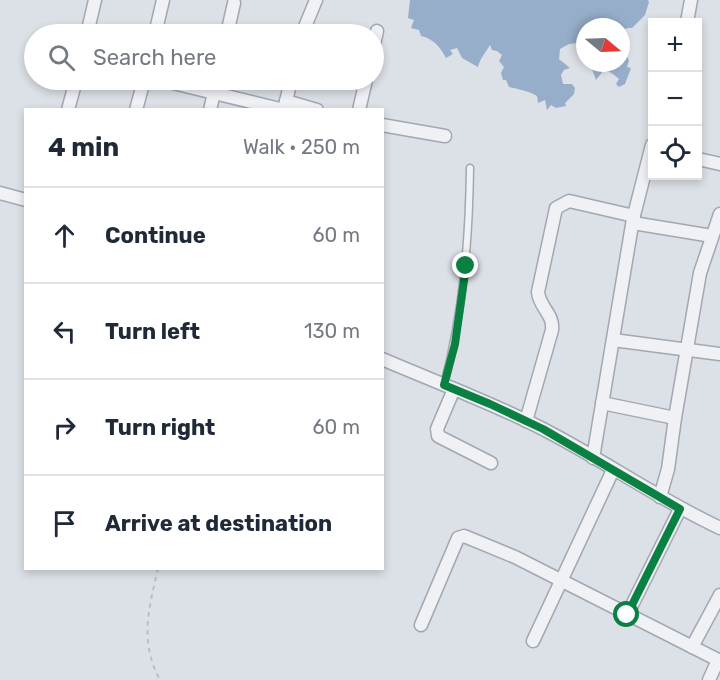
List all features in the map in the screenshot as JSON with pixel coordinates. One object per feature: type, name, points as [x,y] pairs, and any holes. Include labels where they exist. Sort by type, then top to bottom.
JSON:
[{"type":"street","points":[[89,24],[95,0]]},
{"type":"street","points":[[157,24],[163,0]]},
{"type":"street","points":[[306,24],[316,0]]},
{"type":"street","points":[[688,18],[691,0]]},
{"type":"street","points":[[229,24],[234,3]]},
{"type":"street","points":[[69,108],[73,90]]},
{"type":"street","points":[[137,108],[141,90]]},
{"type":"street","points":[[205,90],[276,108]]},
{"type":"street","points":[[284,108],[289,90]]},
{"type":"street","points":[[359,108],[364,90]]},
{"type":"street","points":[[210,108],[214,92]]},
{"type":"street","points":[[286,101],[310,108]]},
{"type":"street","points":[[384,124],[445,136]]},
{"type":"street","points":[[702,160],[720,164]]},
{"type":"street","points":[[593,458],[634,219],[648,164]]},
{"type":"street","points":[[0,193],[24,199]]},
{"type":"street","points":[[526,421],[552,330],[552,319],[539,298],[538,292],[556,208],[569,201],[634,219],[712,236]]},
{"type":"street","points":[[660,497],[668,469],[700,273],[720,214]]},
{"type":"street","points":[[613,340],[720,354]]},
{"type":"street","points":[[384,360],[526,421],[680,509],[720,528]]},
{"type":"street","points":[[449,387],[437,429],[438,436],[490,463]]},
{"type":"street","points":[[602,403],[675,418]]},
{"type":"street","points":[[533,641],[614,470]]},
{"type":"street","points":[[627,615],[680,509]]},
{"type":"street","points":[[421,625],[460,536],[515,557],[719,660],[709,680]]},
{"type":"street","points":[[692,647],[720,595]]},
{"type":"lane","points":[[449,387],[465,277],[470,215],[470,168]]},
{"type":"path","points":[[158,570],[146,631],[150,659],[160,680]]},
{"type":"water","points":[[410,0],[648,0],[649,2],[645,15],[632,28],[630,28],[630,18],[576,18],[576,43],[560,49],[559,59],[570,68],[564,70],[561,75],[563,84],[572,84],[575,88],[574,94],[565,103],[566,106],[556,108],[551,105],[547,110],[545,100],[538,103],[537,96],[534,94],[509,87],[501,73],[504,67],[499,61],[502,55],[492,50],[490,45],[478,67],[462,58],[457,48],[450,50],[453,54],[446,58],[436,44],[421,36],[419,30],[411,28],[414,20],[408,18]]},
{"type":"water","points":[[593,72],[602,72],[596,80]]},
{"type":"water","points":[[609,72],[630,72],[625,84],[619,87],[616,84],[619,79]]},
{"type":"route","points":[[466,266],[462,308],[444,385],[543,429],[680,509],[627,615]]}]
